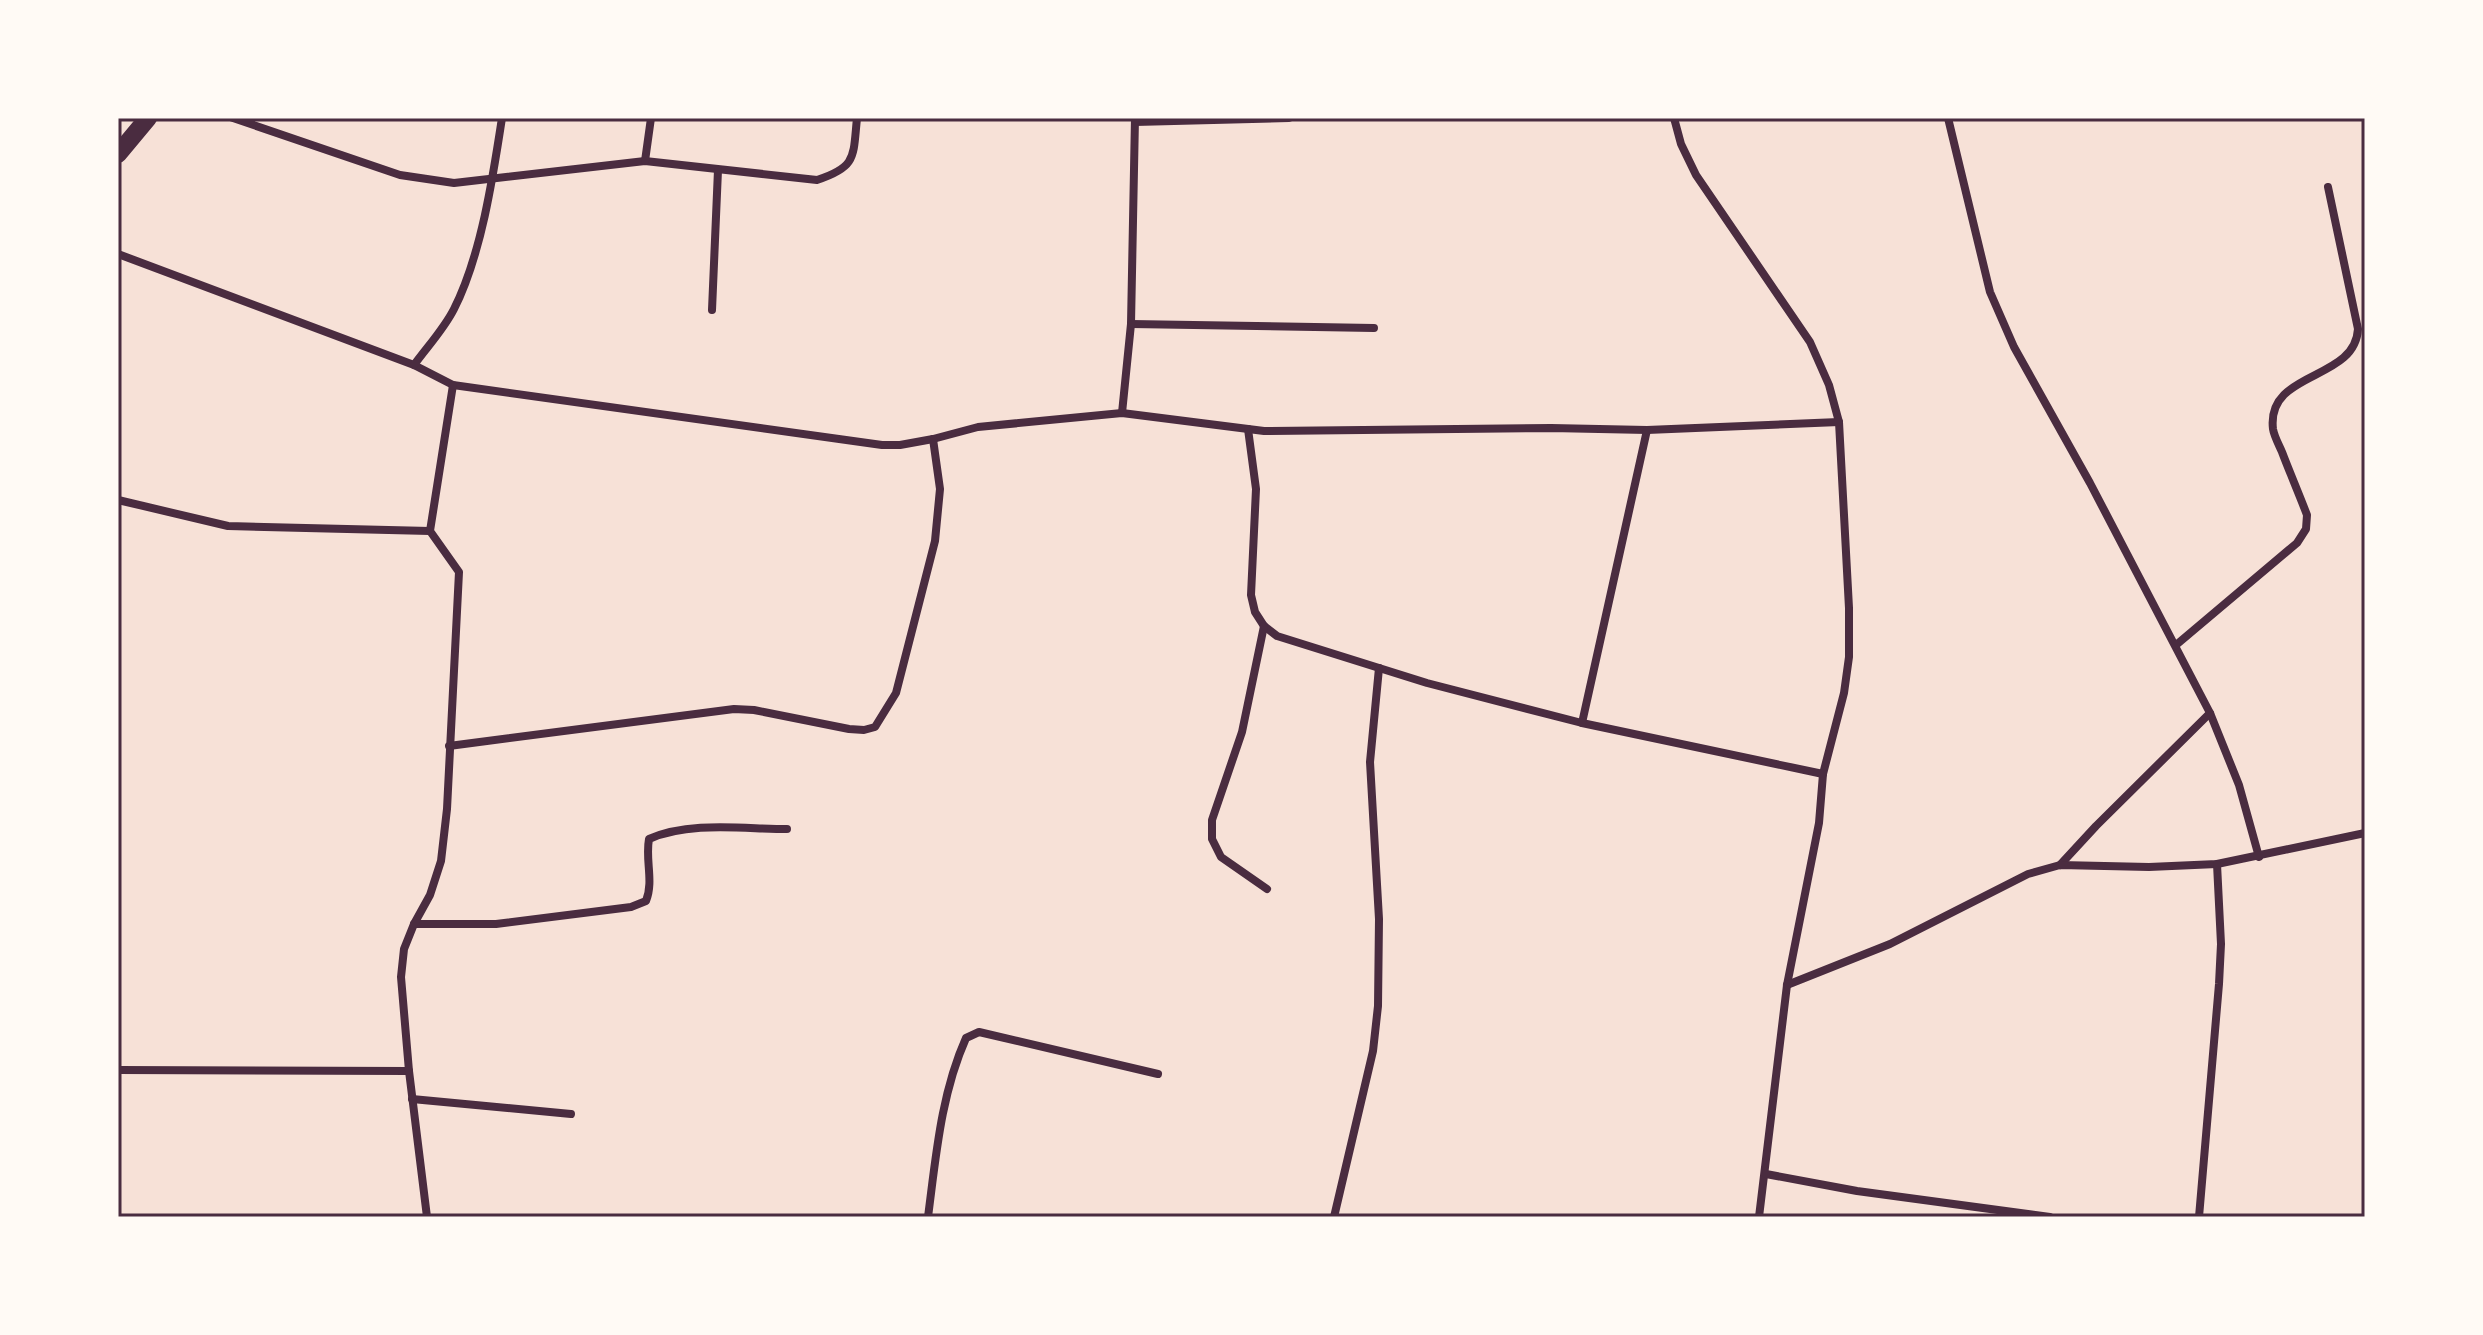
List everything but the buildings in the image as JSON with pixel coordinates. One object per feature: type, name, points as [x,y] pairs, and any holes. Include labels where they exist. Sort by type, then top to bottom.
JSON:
[{"type":"highway","points":[[118,154],[148,118]]},
{"type":"street","points":[[233,118],[400,175],[454,183],[645,161],[817,180],[842,171],[853,154],[857,118]]},
{"type":"street","points":[[414,365],[454,310],[479,240],[502,118]]},
{"type":"street","points":[[645,161],[651,118]]},
{"type":"street","points":[[1122,413],[1131,324],[1135,120],[1289,118]]},
{"type":"street","points":[[1674,118],[1681,144],[1696,175],[1810,342],[1829,385],[1839,422],[1849,657],[1844,693],[1823,774],[1817,837],[1787,985],[1759,1217]]},
{"type":"street","points":[[1948,118],[1990,292],[2014,347],[2210,713],[2239,785],[2259,857]]},
{"type":"street","points":[[712,310],[718,170]]},
{"type":"street","points":[[2176,645],[2297,543],[2306,529],[2307,515],[2273,429],[2276,403],[2287,390],[2345,359],[2357,342],[2358,329],[2328,187]]},
{"type":"street","points":[[118,254],[414,365],[453,385],[882,445],[933,439],[978,427],[1122,413],[1264,431],[1647,430],[1839,422]]},
{"type":"street","points":[[1131,324],[1374,328]]},
{"type":"street","points":[[427,1217],[401,977],[404,949],[430,895],[441,861],[459,572],[430,531],[453,385]]},
{"type":"street","points":[[1248,429],[1256,489],[1251,595],[1255,612],[1264,626],[1288,642],[1582,723],[1823,774]]},
{"type":"street","points":[[1582,723],[1647,430]]},
{"type":"street","points":[[449,746],[734,709],[754,710],[849,729],[875,727],[896,693],[935,541],[940,489],[933,439]]},
{"type":"street","points":[[118,500],[228,526],[430,531]]},
{"type":"street","points":[[1264,626],[1242,732],[1212,820],[1212,839],[1221,857],[1267,889]]},
{"type":"street","points":[[1334,1217],[1373,1051],[1378,1006],[1379,919],[1370,762],[1379,668]]},
{"type":"street","points":[[2060,865],[2210,713]]},
{"type":"street","points":[[414,924],[496,924],[631,907],[646,901],[651,889],[646,856],[649,839],[664,832],[695,829],[787,829]]},
{"type":"street","points":[[1787,985],[1890,944],[2028,874],[2060,865],[2136,867],[2217,864],[2365,833]]},
{"type":"street","points":[[2199,1217],[2219,984],[2221,944],[2217,864]]},
{"type":"street","points":[[928,1217],[938,1133],[957,1059],[966,1038],[979,1032],[1158,1074]]},
{"type":"street","points":[[118,1070],[409,1071]]},
{"type":"street","points":[[412,1099],[571,1114]]},
{"type":"street","points":[[1766,1174],[1987,1213],[2050,1217]]}]
